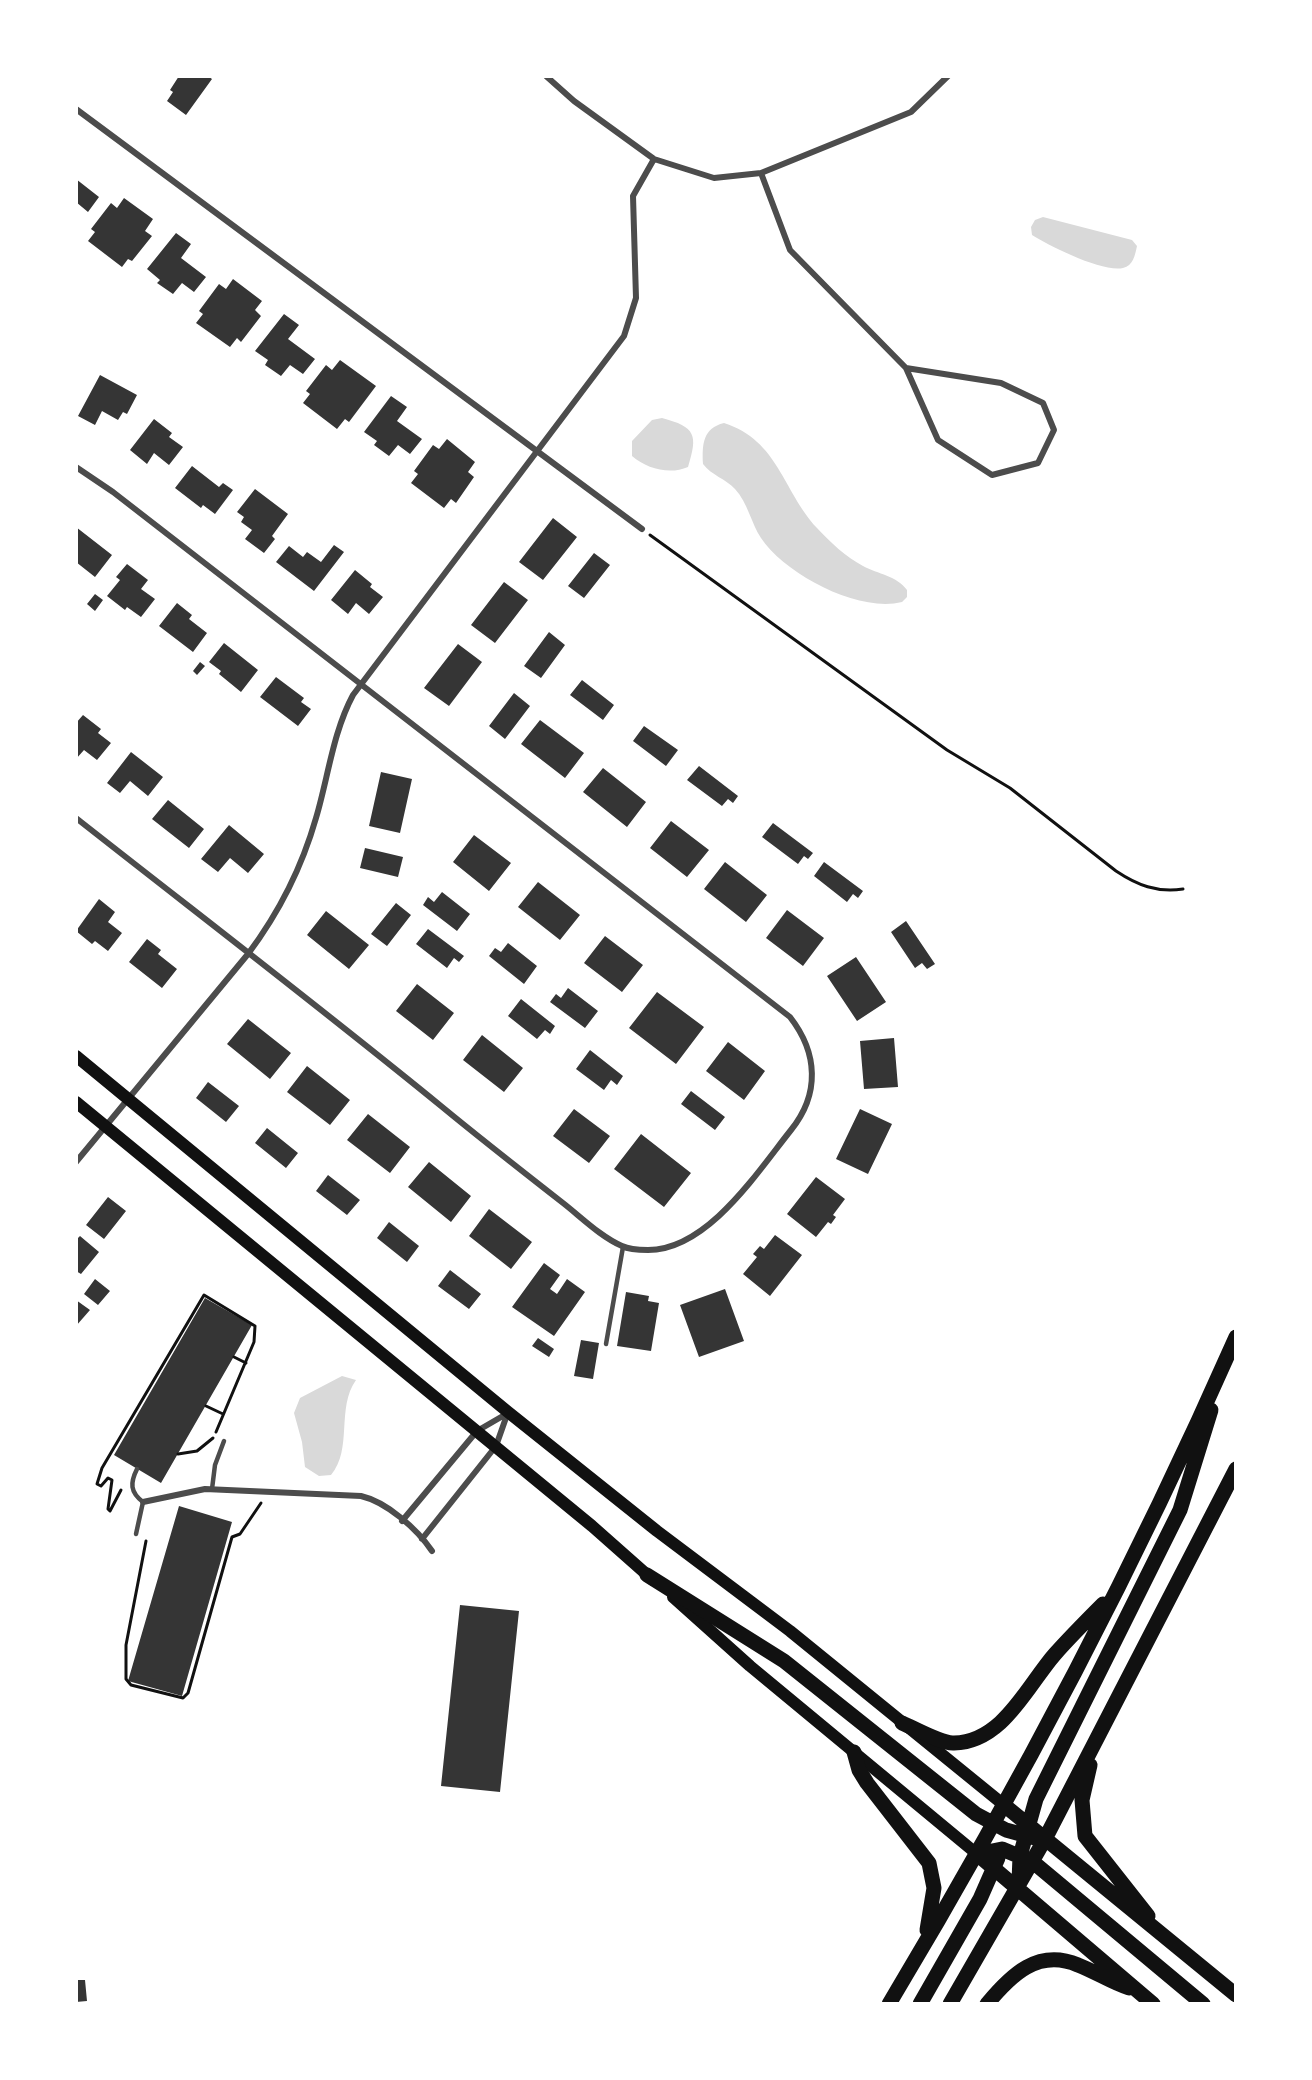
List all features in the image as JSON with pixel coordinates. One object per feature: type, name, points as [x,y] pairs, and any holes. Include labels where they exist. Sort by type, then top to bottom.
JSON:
[{"type":"main road","points":[[76,1056],[508,1412],[657,1532],[790,1631],[1004,1805],[1027,1831]]},
{"type":"main road","points":[[76,1102],[496,1446],[750,1666],[1019,1887],[1153,2004]]},
{"type":"main road","points":[[920,2004],[975,1907],[1002,1849],[1000,1827],[1004,1805],[1068,1686],[1236,1337]]},
{"type":"main road","points":[[950,2004],[1019,1887],[1026,1859],[1027,1831],[1045,1778],[1180,1510],[1227,1356]]},
{"type":"main road","points":[[1026,1859],[1046,1839],[1236,1469]]},
{"type":"main road","points":[[647,1575],[784,1661],[976,1814],[1000,1827],[1027,1831],[1046,1839],[1166,1940],[1236,1995]]},
{"type":"main road","points":[[902,1723],[952,1744],[975,1739],[987,1733],[1010,1712],[1054,1655],[1113,1593]]},
{"type":"main road","points":[[1096,1741],[1082,1800],[1085,1836],[1166,1940]]},
{"type":"main road","points":[[854,1752],[859,1770],[867,1783],[924,1852],[931,1867],[934,1893],[924,1945]]},
{"type":"main road","points":[[889,2004],[977,1854],[1000,1827]]},
{"type":"main road","points":[[977,1854],[1002,1849],[1026,1859],[1203,2004]]},
{"type":"main road","points":[[987,2004],[1022,1968],[1049,1959],[1075,1964],[1113,1983],[1136,1990]]},
{"type":"street","points":[[546,76],[573,101],[654,159],[714,178],[761,173],[911,112],[948,76]]},
{"type":"street","points":[[76,109],[642,529]]},
{"type":"street","points":[[76,1162],[248,954],[270,923],[296,871],[315,820],[348,704],[360,685],[624,336],[636,298],[633,196],[654,159]]},
{"type":"street","points":[[761,173],[790,250],[906,368],[938,440],[992,475],[1038,463],[1054,430],[1044,403],[1001,383],[906,368]]},
{"type":"street","points":[[76,468],[112,492],[790,1017],[803,1033],[812,1070],[810,1098],[801,1117],[760,1167],[715,1220],[690,1240],[665,1249],[623,1247],[589,1223],[76,818]]},
{"type":"street","points":[[402,1521],[477,1431],[508,1412]]},
{"type":"street","points":[[422,1539],[496,1446],[508,1412]]},
{"type":"street","points":[[142,1502],[192,1490],[212,1489],[372,1499],[402,1521],[432,1551]]},
{"type":"lane","points":[[606,1344],[623,1247]]},
{"type":"lane","points":[[212,1489],[218,1456],[224,1441]]},
{"type":"lane","points":[[136,1534],[142,1502],[132,1492],[131,1486],[137,1469]]},
{"type":"path","points":[[642,529],[947,750],[1010,788],[1116,871],[1130,880],[1159,890],[1182,889]]},
{"type":"path","points":[[131,1486],[121,1490],[110,1511],[108,1509],[112,1480],[108,1478],[101,1486],[96,1484],[109,1454],[204,1295],[253,1323],[254,1342],[208,1452],[218,1456]]},
{"type":"path","points":[[234,1357],[246,1363]]},
{"type":"path","points":[[206,1406],[224,1414]]},
{"type":"path","points":[[178,1454],[196,1451],[214,1436]]},
{"type":"path","points":[[140,1515],[145,1528],[146,1543],[126,1645],[126,1679],[131,1685],[183,1698],[188,1693],[232,1536],[240,1534],[268,1491]]},
{"type":"shaded area","points":[[1043,217],[1132,240],[1137,246],[1133,260],[1126,267],[1114,268],[1090,263],[1063,252],[1032,235],[1031,227],[1035,220]]},
{"type":"shaded area","points":[[662,418],[682,425],[691,434],[693,447],[688,467],[674,470],[659,469],[638,461],[632,456],[632,441],[652,420]]},
{"type":"shaded area","points":[[724,423],[742,431],[768,454],[805,513],[827,539],[857,562],[898,581],[907,590],[907,597],[902,602],[884,604],[844,596],[805,577],[772,552],[761,538],[739,495],[703,464],[705,438],[717,425]]},
{"type":"shaded area","points":[[342,1376],[356,1380],[347,1403],[341,1453],[338,1465],[331,1475],[319,1476],[305,1467],[302,1442],[294,1413],[300,1398]]},
{"type":"building","points":[[179,76],[208,76],[212,79],[186,115],[167,101],[173,92],[170,90]]},
{"type":"building","points":[[76,179],[99,197],[88,212],[76,202]]},
{"type":"building","points":[[124,198],[153,219],[145,231],[152,236],[132,261],[128,259],[122,267],[88,241],[95,232],[91,229],[111,203],[117,208]]},
{"type":"building","points":[[176,233],[191,244],[181,258],[206,277],[194,292],[182,283],[173,294],[157,283],[160,280],[147,269]]},
{"type":"building","points":[[233,279],[262,301],[255,310],[261,316],[241,342],[237,338],[230,347],[196,323],[203,314],[199,311],[219,284],[226,289]]},
{"type":"building","points":[[284,314],[299,325],[288,339],[315,359],[303,374],[290,365],[281,376],[265,365],[268,360],[255,351]]},
{"type":"building","points":[[340,360],[376,386],[349,422],[345,419],[337,429],[303,403],[310,394],[306,391],[326,365],[332,370]]},
{"type":"building","points":[[100,375],[137,395],[127,414],[123,412],[118,420],[102,411],[95,425],[78,416]]},
{"type":"building","points":[[391,396],[407,407],[397,421],[422,439],[410,454],[398,445],[389,456],[374,445],[377,441],[364,432]]},
{"type":"building","points":[[154,419],[172,433],[169,437],[183,447],[169,465],[154,453],[147,464],[130,450]]},
{"type":"building","points":[[447,439],[475,462],[468,472],[474,477],[456,503],[451,499],[444,508],[411,483],[418,474],[414,471],[433,445],[439,449]]},
{"type":"building","points":[[192,466],[219,487],[223,483],[233,490],[215,514],[203,505],[201,508],[175,488]]},
{"type":"building","points":[[255,489],[288,514],[272,536],[275,539],[264,553],[245,539],[252,530],[241,522],[244,517],[237,512]]},
{"type":"building","points":[[553,518],[577,537],[543,580],[519,562]]},
{"type":"building","points":[[76,527],[112,555],[95,577],[76,562]]},
{"type":"building","points":[[334,545],[344,552],[314,591],[276,562],[289,546],[303,557],[307,552],[321,562]]},
{"type":"building","points":[[594,553],[610,565],[584,598],[568,586]]},
{"type":"building","points":[[127,564],[148,580],[141,589],[155,599],[141,617],[127,607],[125,610],[107,596],[120,580],[116,577]]},
{"type":"building","points":[[355,570],[372,584],[370,587],[383,597],[369,614],[356,603],[348,614],[331,600]]},
{"type":"building","points":[[504,582],[528,600],[495,643],[471,625]]},
{"type":"building","points":[[95,594],[103,600],[95,611],[87,604]]},
{"type":"building","points":[[177,603],[192,615],[189,619],[207,633],[193,652],[159,626]]},
{"type":"building","points":[[549,632],[565,645],[541,678],[524,666]]},
{"type":"building","points":[[224,643],[258,670],[241,692],[219,674],[221,671],[209,662]]},
{"type":"building","points":[[458,644],[482,662],[449,706],[424,688]]},
{"type":"building","points":[[200,662],[205,666],[197,675],[193,671]]},
{"type":"building","points":[[276,677],[304,698],[301,702],[311,709],[298,726],[260,697]]},
{"type":"building","points":[[582,680],[614,705],[603,720],[570,695]]},
{"type":"building","points":[[514,693],[530,706],[505,739],[489,726]]},
{"type":"building","points":[[83,715],[101,729],[98,733],[111,743],[97,760],[84,750],[76,759],[76,723]]},
{"type":"building","points":[[540,720],[584,753],[565,778],[521,744]]},
{"type":"building","points":[[644,726],[678,750],[666,766],[633,741]]},
{"type":"building","points":[[131,752],[163,777],[148,796],[130,781],[120,793],[107,783]]},
{"type":"building","points":[[699,766],[738,796],[733,803],[728,799],[722,806],[687,780]]},
{"type":"building","points":[[603,768],[646,802],[627,827],[583,792]]},
{"type":"building","points":[[381,772],[412,779],[400,833],[369,826]]},
{"type":"building","points":[[168,800],[204,829],[189,848],[152,819]]},
{"type":"building","points":[[671,821],[709,850],[687,877],[650,848]]},
{"type":"building","points":[[773,823],[813,853],[808,859],[804,856],[798,864],[762,837]]},
{"type":"building","points":[[229,825],[264,854],[248,873],[230,858],[218,872],[201,859]]},
{"type":"building","points":[[474,835],[511,863],[489,891],[453,862]]},
{"type":"building","points":[[365,848],[403,857],[398,877],[360,868]]},
{"type":"building","points":[[725,862],[767,895],[746,922],[704,889]]},
{"type":"building","points":[[824,862],[863,891],[858,898],[853,894],[847,902],[814,876]]},
{"type":"building","points":[[538,882],[580,915],[560,940],[518,907]]},
{"type":"building","points":[[442,892],[470,914],[457,931],[423,905],[428,897],[434,902]]},
{"type":"building","points":[[99,899],[115,912],[108,922],[122,933],[108,951],[95,941],[92,944],[76,931]]},
{"type":"building","points":[[396,903],[411,915],[387,946],[371,934]]},
{"type":"building","points":[[787,910],[824,938],[803,966],[766,938]]},
{"type":"building","points":[[326,911],[369,945],[349,969],[307,935]]},
{"type":"building","points":[[906,921],[935,964],[927,969],[922,963],[915,968],[891,932]]},
{"type":"building","points":[[428,929],[464,956],[459,962],[454,958],[447,968],[416,944]]},
{"type":"building","points":[[605,936],[643,965],[622,992],[584,963]]},
{"type":"building","points":[[147,939],[161,950],[158,954],[177,969],[162,988],[129,962]]},
{"type":"building","points":[[508,943],[537,966],[524,984],[489,956],[495,948],[501,952]]},
{"type":"building","points":[[856,957],[886,1002],[857,1021],[827,976]]},
{"type":"building","points":[[417,984],[454,1013],[433,1040],[396,1011]]},
{"type":"building","points":[[568,988],[598,1011],[585,1028],[550,1002],[556,994],[561,998]]},
{"type":"building","points":[[657,992],[704,1027],[676,1064],[629,1028]]},
{"type":"building","points":[[521,999],[555,1026],[550,1034],[545,1030],[537,1039],[508,1016]]},
{"type":"building","points":[[248,1019],[291,1053],[270,1079],[227,1044]]},
{"type":"building","points":[[482,1035],[523,1068],[504,1092],[463,1060]]},
{"type":"building","points":[[894,1038],[898,1087],[864,1089],[860,1041]]},
{"type":"building","points":[[728,1042],[765,1071],[744,1100],[706,1071]]},
{"type":"building","points":[[590,1050],[623,1076],[617,1085],[611,1080],[604,1090],[576,1069]]},
{"type":"building","points":[[307,1066],[350,1100],[330,1125],[287,1092]]},
{"type":"building","points":[[208,1082],[239,1106],[226,1122],[196,1098]]},
{"type":"building","points":[[691,1091],[725,1117],[715,1130],[681,1104]]},
{"type":"building","points":[[574,1109],[610,1136],[589,1163],[553,1136]]},
{"type":"building","points":[[860,1109],[892,1124],[868,1174],[836,1159]]},
{"type":"building","points":[[368,1114],[410,1147],[390,1173],[347,1140]]},
{"type":"building","points":[[267,1128],[298,1153],[286,1168],[255,1143]]},
{"type":"building","points":[[641,1134],[691,1173],[664,1207],[614,1169]]},
{"type":"building","points":[[429,1162],[471,1196],[451,1222],[408,1187]]},
{"type":"building","points":[[328,1175],[360,1200],[347,1215],[316,1191]]},
{"type":"building","points":[[816,1177],[845,1199],[833,1215],[836,1217],[831,1224],[828,1222],[816,1237],[787,1214]]},
{"type":"building","points":[[108,1197],[126,1211],[104,1239],[86,1225]]},
{"type":"building","points":[[489,1209],[532,1242],[511,1269],[469,1236]]},
{"type":"building","points":[[389,1222],[419,1246],[407,1262],[377,1238]]},
{"type":"building","points":[[775,1235],[802,1255],[770,1296],[743,1274],[757,1257],[753,1254],[760,1246],[764,1249]]},
{"type":"building","points":[[80,1236],[99,1252],[81,1274],[76,1271],[76,1240]]},
{"type":"building","points":[[544,1263],[560,1275],[550,1289],[557,1294],[567,1279],[585,1292],[554,1336],[512,1307]]},
{"type":"building","points":[[450,1270],[481,1294],[469,1309],[438,1286]]},
{"type":"building","points":[[95,1279],[110,1291],[98,1305],[84,1294]]},
{"type":"building","points":[[725,1289],[744,1341],[699,1357],[680,1305]]},
{"type":"building","points":[[626,1292],[649,1296],[648,1301],[659,1303],[651,1351],[617,1346]]},
{"type":"building","points":[[205,1298],[252,1325],[161,1483],[114,1455]]},
{"type":"building","points":[[76,1300],[90,1310],[76,1326]]},
{"type":"building","points":[[538,1338],[554,1349],[549,1357],[532,1346]]},
{"type":"building","points":[[581,1340],[599,1343],[593,1379],[574,1376]]},
{"type":"building","points":[[179,1506],[232,1522],[182,1696],[128,1681]]},
{"type":"building","points":[[460,1605],[519,1611],[500,1792],[441,1786]]},
{"type":"building","points":[[76,1980],[85,1980],[87,2001],[76,2002]]}]
